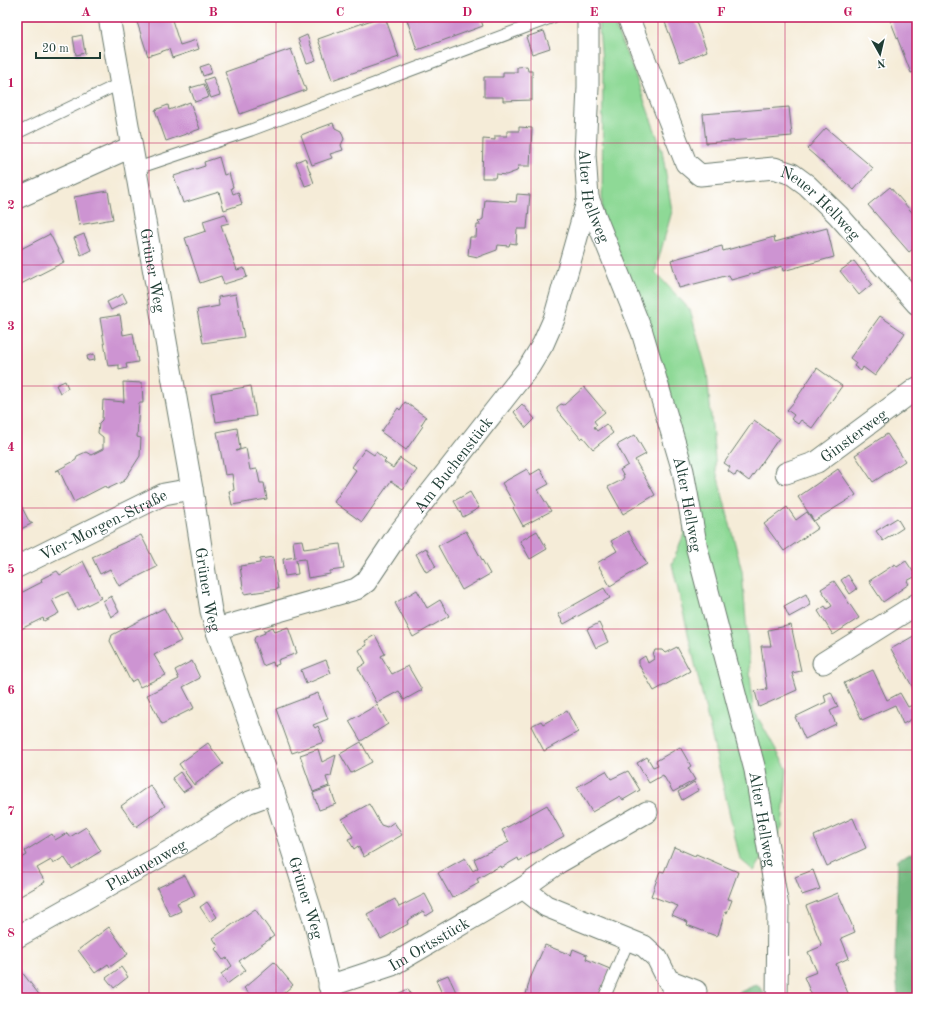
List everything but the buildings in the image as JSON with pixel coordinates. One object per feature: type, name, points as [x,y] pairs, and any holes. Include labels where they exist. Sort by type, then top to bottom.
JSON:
[{"type":"street","name":"Grüner Weg","points":[[109,17],[192,489],[211,611],[274,793],[315,923],[331,992]]},
{"type":"street","name":"Alter Hellweg","points":[[588,17],[588,87],[585,154],[588,198],[642,332],[681,464],[697,549],[755,770],[778,907],[777,998]]},
{"type":"street","name":"Neuer Hellweg","points":[[628,17],[686,163],[700,176],[774,168],[792,174],[807,185],[838,215],[917,304]]},
{"type":"street","points":[[17,198],[131,147]]},
{"type":"street","name":"Am Buchenstück","points":[[216,629],[356,589],[366,582],[398,534],[529,367],[543,344],[554,319],[588,198]]},
{"type":"street","name":"Ginsterweg","points":[[786,473],[817,462],[917,388]]},
{"type":"street","name":"Vier-Morgen-Straße","points":[[17,567],[164,494],[192,489]]},
{"type":"street","points":[[823,663],[917,604]]},
{"type":"street","name":"Platanenweg","points":[[17,937],[182,844],[247,803],[274,793]]},
{"type":"street","name":"Im Ortsstück","points":[[331,992],[392,965],[523,888],[558,863],[647,812]]},
{"type":"street","points":[[523,888],[546,906],[644,946],[657,958],[668,989],[696,991]]},
{"type":"lane","points":[[135,169],[251,130],[553,17]]},
{"type":"lane","points":[[17,133],[121,83]]},
{"type":"lane","points":[[604,998],[629,939]]},
{"type":"green space","points":[[598,17],[611,17],[634,72],[662,150],[672,211],[655,272],[690,310],[707,372],[716,470],[742,571],[753,709],[787,769],[782,828],[754,871],[740,859],[672,564],[698,498],[602,216],[603,72]]},
{"type":"green space","points":[[917,851],[917,998],[893,998],[898,996],[895,960],[898,859]]},
{"type":"green space","points":[[757,984],[768,998],[728,998]]}]
